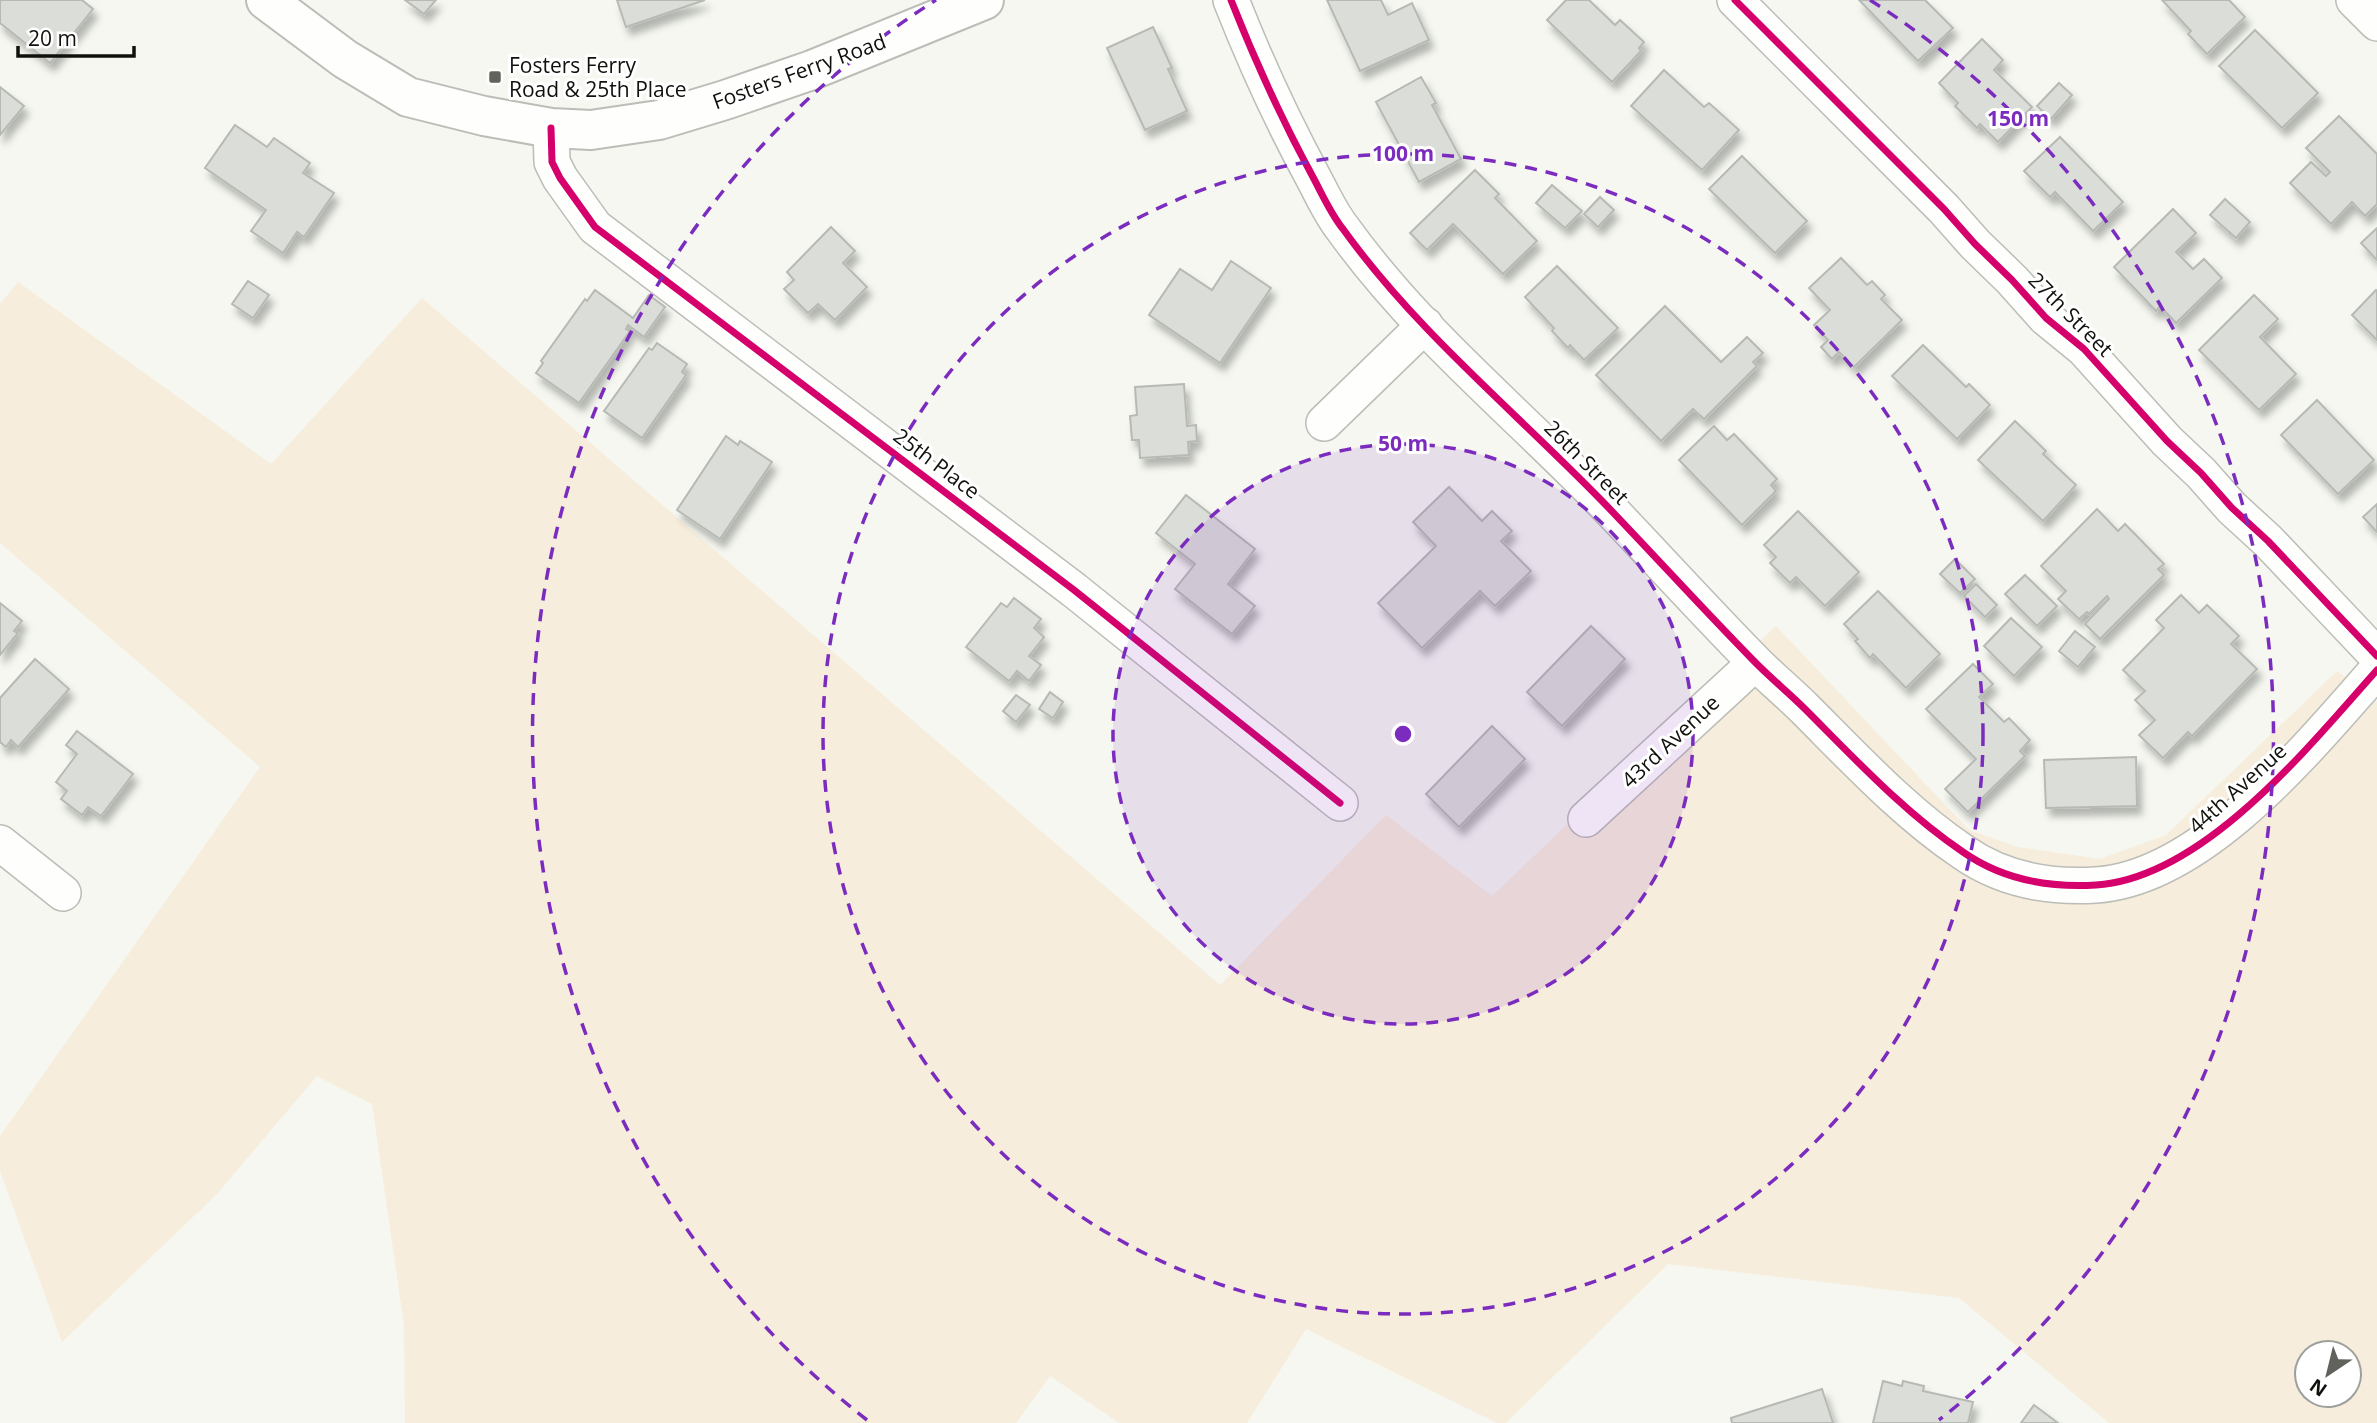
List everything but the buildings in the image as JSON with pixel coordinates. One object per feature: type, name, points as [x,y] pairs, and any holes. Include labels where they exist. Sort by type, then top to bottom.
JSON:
[{"type":"street","name":"Fosters Ferry Road","points":[[266,0],[345,59],[408,97],[484,116],[551,128],[591,130],[659,120],[812,70],[984,0]]},
{"type":"street","name":"26th Street","points":[[1231,0],[1295,144],[1340,226],[1384,281],[1425,326],[1601,500],[1755,663],[1861,766],[1965,854],[2007,876]]},
{"type":"street","name":"27th Street","points":[[1735,0],[1944,209],[2046,318],[2084,349],[2167,441],[2201,473],[2232,509],[2268,541],[2377,656]]},
{"type":"street","points":[[2354,0],[2377,23]]},
{"type":"street","name":"25th Place","points":[[551,128],[552,162],[560,178],[595,227],[1074,590],[1340,803]]},
{"type":"street","points":[[1324,423],[1425,326]]},
{"type":"street","name":"43rd Avenue","points":[[1586,819],[1755,663]]},
{"type":"street","name":"44th Avenue","points":[[2007,876],[2053,885],[2100,885],[2146,874],[2188,854],[2226,825],[2294,762],[2377,670]]},
{"type":"street","points":[[0,843],[63,893]]},
{"type":"shaded area","points":[[18,282],[271,464],[422,298],[1220,985],[1386,815],[1492,896],[1776,626],[1969,830],[2018,847],[2100,859],[2166,835],[2337,671],[2377,702],[2377,1423],[2109,1423],[1959,1298],[1668,1264],[1506,1423],[1497,1423],[1306,1329],[1247,1423],[1119,1423],[1050,1376],[1016,1423],[405,1423],[404,1325],[372,1104],[317,1076],[216,1195],[62,1342],[0,1171],[0,1136],[260,767],[0,543],[0,304]]},
{"type":"cycle path","points":[[1231,0],[1280,113],[1331,211],[1372,267],[1435,337],[1571,469],[1757,665],[1901,803],[1978,862],[2010,876],[2043,883],[2078,886],[2136,877],[2176,859],[2215,834],[2252,803],[2320,734],[2377,670]]},
{"type":"cycle path","points":[[1735,0],[1944,209],[2046,318],[2084,349],[2167,441],[2268,541],[2377,656]]},
{"type":"cycle path","points":[[551,128],[552,162],[560,178],[595,227],[1074,590],[1340,803]]},
{"type":"place","name":"Fosters Ferry Road & 25th Place","points":[[495,77]]}]
